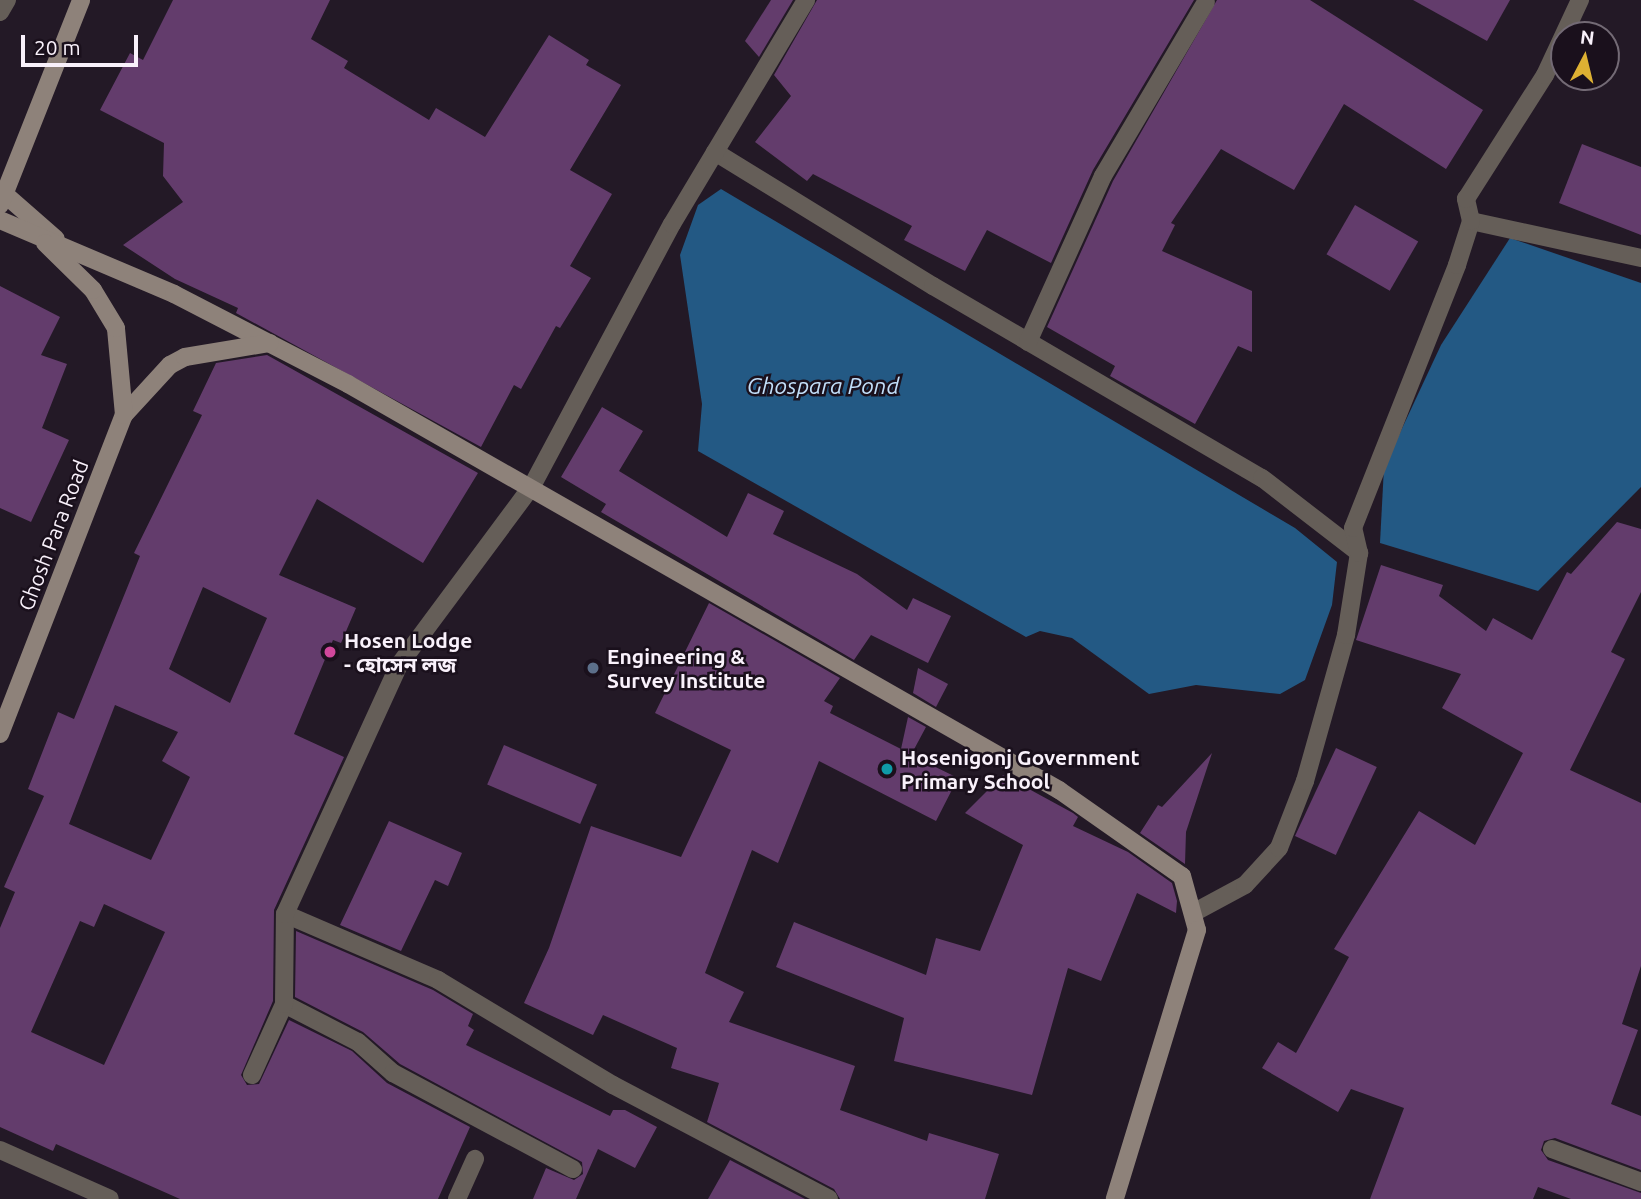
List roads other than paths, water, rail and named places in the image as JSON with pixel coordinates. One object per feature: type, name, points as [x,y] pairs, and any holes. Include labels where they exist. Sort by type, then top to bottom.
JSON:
[{"type":"main road","points":[[59,242],[2,196],[81,0]]},
{"type":"main road","points":[[0,220],[36,236],[59,242],[270,343],[532,486],[1059,790],[1182,876],[1198,930],[1115,1199]]},
{"type":"main road","name":"Ghosh Para Road","points":[[0,734],[124,415],[121,349],[116,328],[93,290],[36,236]]},
{"type":"main road","points":[[124,415],[170,365],[185,357],[270,343]]},
{"type":"street","points":[[0,12],[7,0]]},
{"type":"street","points":[[251,1074],[284,1004],[285,914],[399,665],[532,486],[715,152],[806,0]]},
{"type":"street","points":[[1193,913],[1245,885],[1279,848],[1306,781],[1346,635],[1359,553],[1353,528],[1471,221],[1466,199],[1545,75],[1580,0]]},
{"type":"street","points":[[1028,342],[1103,176],[1206,2]]},
{"type":"street","points":[[715,152],[1028,342],[1262,478],[1359,553]]},
{"type":"street","points":[[1471,221],[1641,258]]},
{"type":"street","points":[[285,914],[438,980],[672,1118],[828,1199]]},
{"type":"street","points":[[284,1004],[358,1042],[393,1073],[573,1169]]},
{"type":"street","points":[[1552,1149],[1641,1182]]},
{"type":"street","points":[[0,1150],[110,1199]]},
{"type":"street","points":[[457,1199],[475,1158]]},
{"type":"water","name":"Ghospara Pond","points":[[721,189],[1295,528],[1337,562],[1332,605],[1305,680],[1280,694],[1196,685],[1149,694],[1072,638],[1040,631],[1026,637],[698,451],[702,404],[680,255],[698,205]]},
{"type":"water","points":[[1510,238],[1641,283],[1641,487],[1538,591],[1380,543],[1384,467],[1441,345]]},
{"type":"place","name":"Hosen Lodge - হোসেন লজ","points":[[330,652]]},
{"type":"place","name":"Engineering & Survey Institute","points":[[593,668]]},
{"type":"place","name":"Hosenigonj Government Primary School","points":[[887,769]]}]
